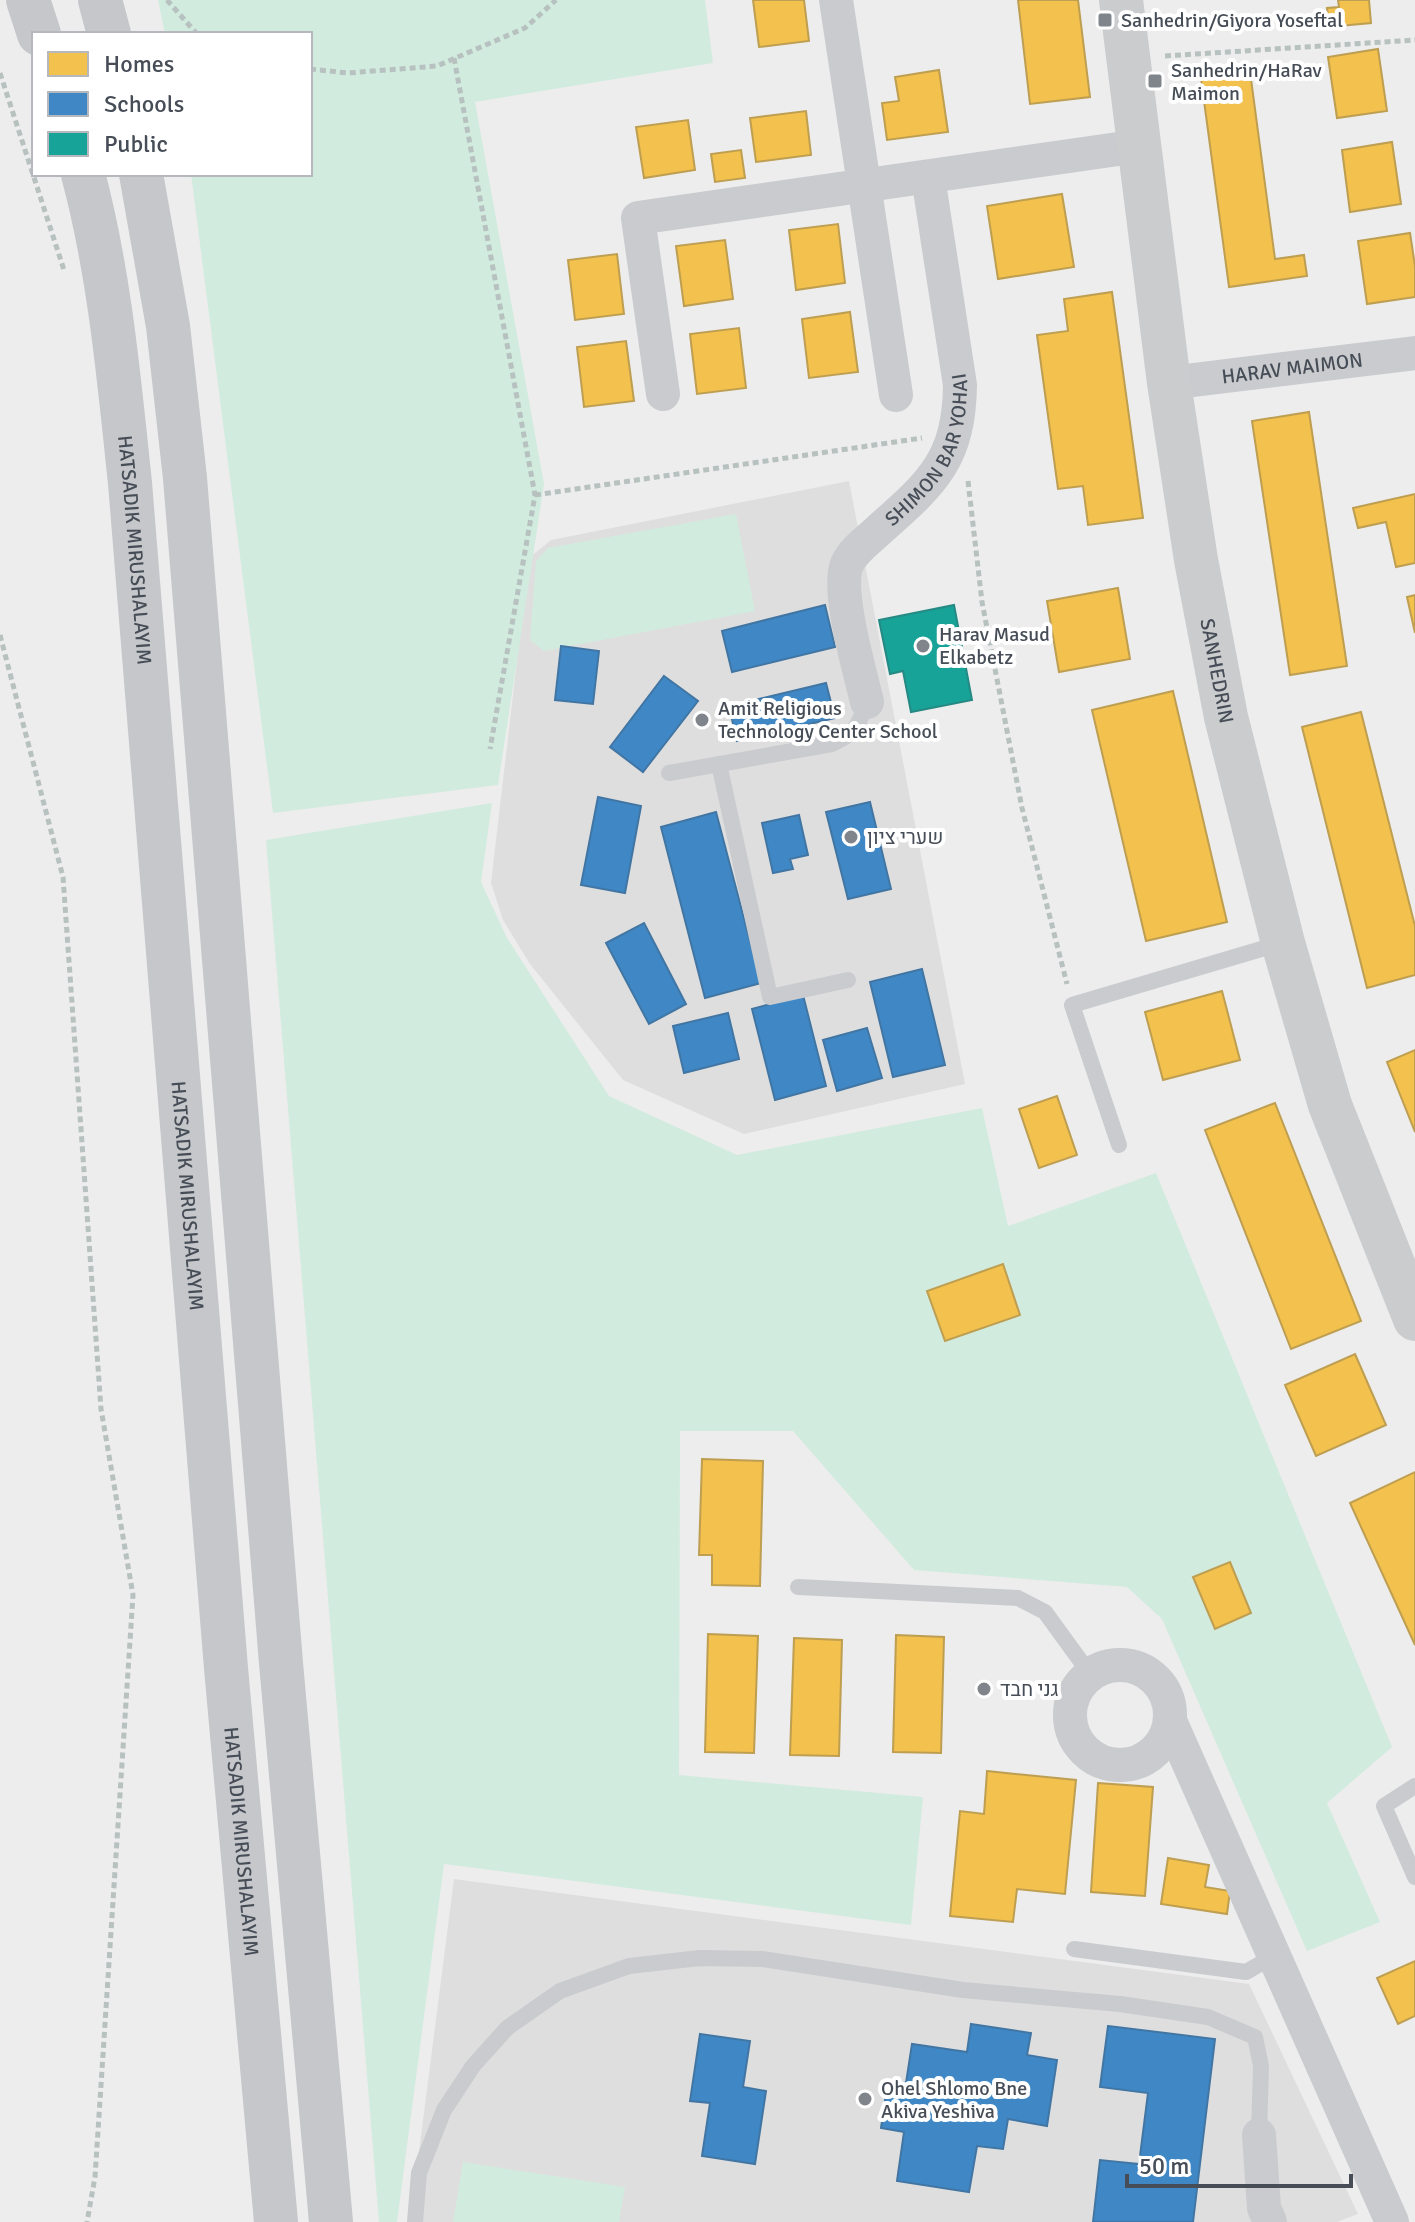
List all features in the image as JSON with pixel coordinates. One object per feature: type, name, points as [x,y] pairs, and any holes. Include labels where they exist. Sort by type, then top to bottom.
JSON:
[{"type":"main road","points":[[28,0],[38,32]]},
{"type":"main road","points":[[100,0],[108,32]]},
{"type":"main road","name":"HATSADIK MIRUSHALAYIM","points":[[84,176],[94,214],[114,333],[130,483],[226,1668],[276,2222]]},
{"type":"main road","points":[[141,176],[168,326],[185,478],[279,1647],[331,2222]]},
{"type":"street","points":[[836,0],[896,395]]},
{"type":"street","name":"SANHEDRIN","points":[[1121,0],[1169,383],[1196,560],[1226,717],[1283,943],[1330,1105],[1415,1319]]},
{"type":"street","points":[[663,394],[638,218],[1139,146]]},
{"type":"street","name":"SHIMON BAR YOHAI","points":[[867,702],[844,596],[847,564],[859,548],[917,496],[948,455],[956,433],[960,385],[928,177]]},
{"type":"street","name":"HARAV MAIMON","points":[[1169,383],[1415,353]]},
{"type":"street","points":[[1121,1664],[1138,1667],[1152,1675],[1163,1688],[1169,1704],[1170,1721],[1166,1737],[1143,1760],[1127,1765],[1110,1765],[1095,1759],[1082,1748],[1073,1734],[1071,1701],[1078,1686],[1090,1674],[1105,1666],[1121,1664]]},
{"type":"street","points":[[1170,1721],[1392,2222]]},
{"type":"street","points":[[1259,2135],[1264,2208],[1270,2222]]},
{"type":"lane","points":[[669,773],[832,744],[849,737],[857,728],[867,702]]},
{"type":"lane","points":[[719,764],[770,997],[848,980]]},
{"type":"lane","points":[[1119,1145],[1072,1005],[1283,943]]},
{"type":"lane","points":[[798,1587],[1018,1598],[1045,1612],[1090,1674]]},
{"type":"lane","points":[[1415,1786],[1384,1806],[1415,1877]]},
{"type":"lane","points":[[1074,1949],[1246,1972],[1274,1956]]},
{"type":"lane","points":[[415,2222],[419,2173],[444,2110],[473,2066],[507,2028],[560,1991],[629,1966],[700,1958],[762,1959],[963,1990],[1120,2004],[1208,2017],[1255,2037],[1261,2066],[1259,2135]]},
{"type":"path","points":[[167,0],[195,32]]},
{"type":"path","points":[[312,69],[348,73],[437,66],[525,28],[556,0]]},
{"type":"path","points":[[1128,59],[1415,40]]},
{"type":"path","points":[[454,58],[535,495],[490,749]]},
{"type":"path","points":[[535,495],[956,433]]},
{"type":"path","points":[[967,476],[982,602],[1022,808],[1072,1005]]},
{"type":"path","points":[[0,635],[63,877],[101,1409],[133,1595],[96,2161],[87,2222]]},
{"type":"shaded area","name":"Amit Religious Technology Center School","points":[[849,481],[965,1084],[744,1134],[623,1080],[530,964],[503,920],[491,883],[529,558],[551,540]]},
{"type":"shaded area","name":"Ohel Shlomo Bne Akiva Yeshiva","points":[[454,1879],[1249,1984],[1358,2214],[1337,2222],[410,2222]]},
{"type":"green space","points":[[158,0],[705,0],[713,63],[475,102],[544,484],[498,785],[273,813],[191,176],[312,176],[312,32],[165,32]]},
{"type":"green space","points":[[736,514],[755,611],[544,651],[530,640],[536,561],[548,548]]},
{"type":"green space","points":[[492,803],[481,882],[507,938],[609,1096],[737,1155],[982,1108],[1008,1226],[1156,1173],[1392,1747],[1327,1803],[1380,1922],[1307,1951],[1162,1619],[1127,1587],[914,1570],[793,1431],[680,1431],[679,1775],[923,1797],[911,1925],[444,1864],[397,2222],[379,2222],[266,840]]},
{"type":"green space","points":[[463,2162],[625,2187],[619,2222],[453,2222]]},
{"type":"building: Homes","points":[[753,0],[804,0],[809,41],[759,47]]},
{"type":"building: Homes","points":[[1018,0],[1078,0],[1090,97],[1030,104]]},
{"type":"building: Homes","points":[[1338,0],[1369,0],[1371,23],[1329,27],[1327,8],[1339,7]]},
{"type":"building: Homes","points":[[1378,49],[1387,111],[1337,118],[1328,57]]},
{"type":"building: Homes","points":[[1249,64],[1275,259],[1304,255],[1307,276],[1229,287],[1200,71]]},
{"type":"building: Homes","points":[[939,70],[948,132],[887,140],[882,103],[899,101],[895,77]]},
{"type":"building: Homes","points":[[806,111],[811,155],[756,162],[750,118]]},
{"type":"building: Homes","points":[[688,120],[695,170],[644,178],[636,127]]},
{"type":"building: Homes","points":[[1392,142],[1401,204],[1350,212],[1342,150]]},
{"type":"building: Homes","points":[[741,150],[745,178],[715,182],[711,154]]},
{"type":"building: Homes","points":[[1062,194],[1074,267],[998,279],[987,206]]},
{"type":"building: Homes","points":[[838,224],[845,283],[796,290],[789,230]]},
{"type":"building: Homes","points":[[1410,233],[1415,266],[1415,297],[1367,304],[1358,241]]},
{"type":"building: Homes","points":[[725,240],[733,299],[684,306],[676,246]]},
{"type":"building: Homes","points":[[617,254],[624,314],[575,320],[568,260]]},
{"type":"building: Homes","points":[[1112,292],[1143,518],[1088,525],[1083,486],[1058,489],[1037,335],[1068,331],[1064,299]]},
{"type":"building: Homes","points":[[850,312],[858,372],[809,378],[802,319]]},
{"type":"building: Homes","points":[[739,328],[746,388],[697,394],[690,334]]},
{"type":"building: Homes","points":[[626,341],[634,401],[584,407],[577,347]]},
{"type":"building: Homes","points":[[1309,412],[1347,666],[1290,675],[1252,421]]},
{"type":"building: Homes","points":[[1415,494],[1415,563],[1396,567],[1386,522],[1358,528],[1353,508]]},
{"type":"building: Homes","points":[[1118,588],[1130,659],[1059,672],[1047,601]]},
{"type":"building: Homes","points":[[1415,595],[1415,633],[1407,597]]},
{"type":"building: Homes","points":[[1173,691],[1227,922],[1146,941],[1092,710]]},
{"type":"building: Homes","points":[[1361,712],[1415,926],[1415,975],[1367,988],[1302,727]]},
{"type":"building: Homes","points":[[1222,991],[1240,1060],[1163,1080],[1145,1012]]},
{"type":"building: Homes","points":[[1415,1050],[1415,1132],[1387,1062]]},
{"type":"building: Homes","points":[[1057,1096],[1077,1155],[1039,1168],[1019,1109]]},
{"type":"building: Homes","points":[[1275,1103],[1361,1321],[1291,1349],[1205,1130]]},
{"type":"building: Homes","points":[[1003,1264],[1020,1315],[945,1341],[927,1291]]},
{"type":"building: Homes","points":[[1355,1354],[1386,1425],[1316,1456],[1285,1385]]},
{"type":"building: Homes","points":[[702,1459],[763,1461],[760,1586],[712,1585],[712,1555],[699,1555]]},
{"type":"building: Homes","points":[[1415,1472],[1415,1645],[1350,1503]]},
{"type":"building: Homes","points":[[1230,1562],[1251,1613],[1215,1629],[1193,1577]]},
{"type":"building: Homes","points":[[708,1634],[758,1636],[754,1753],[705,1752]]},
{"type":"building: Homes","points":[[896,1635],[944,1637],[941,1753],[893,1752]]},
{"type":"building: Homes","points":[[794,1638],[842,1640],[839,1756],[790,1755]]},
{"type":"building: Homes","points":[[987,1771],[1076,1780],[1065,1894],[1017,1889],[1013,1922],[950,1916],[960,1811],[984,1814]]},
{"type":"building: Homes","points":[[1098,1783],[1153,1787],[1145,1896],[1091,1892]]},
{"type":"building: Homes","points":[[1168,1858],[1209,1865],[1205,1887],[1230,1891],[1227,1914],[1161,1904]]},
{"type":"building: Homes","points":[[1415,1961],[1415,2016],[1398,2024],[1377,1978]]},
{"type":"building: Schools","points":[[825,605],[835,647],[732,672],[722,631]]},
{"type":"building: Schools","points":[[561,646],[599,651],[593,704],[555,700]]},
{"type":"building: Schools","points":[[664,676],[698,701],[643,772],[610,747]]},
{"type":"building: Schools","points":[[826,683],[835,718],[737,741],[729,706]]},
{"type":"building: Schools","points":[[598,797],[641,806],[625,893],[581,885]]},
{"type":"building: Schools","points":[[870,802],[891,889],[848,899],[826,812]]},
{"type":"building: Schools","points":[[716,812],[761,983],[705,998],[661,827]]},
{"type":"building: Schools","points":[[799,815],[808,855],[790,859],[793,869],[773,873],[762,823]]},
{"type":"building: Schools","points":[[644,923],[686,1004],[649,1024],[606,943]]},
{"type":"building: Schools","points":[[922,969],[945,1065],[893,1077],[870,982]]},
{"type":"building: Schools","points":[[803,995],[826,1086],[775,1100],[752,1009]]},
{"type":"building: Schools","points":[[728,1013],[739,1059],[684,1073],[673,1026]]},
{"type":"building: Schools","points":[[867,1028],[882,1078],[837,1091],[823,1040]]},
{"type":"building: Schools","points":[[971,2024],[1031,2033],[1027,2055],[1057,2060],[1047,2126],[1008,2119],[1003,2149],[977,2146],[969,2192],[897,2181],[904,2132],[881,2128],[888,2080],[906,2083],[912,2044],[967,2052]]},
{"type":"building: Schools","points":[[1108,2026],[1215,2039],[1193,2222],[1093,2222],[1100,2160],[1139,2164],[1148,2093],[1100,2087]]},
{"type":"building: Schools","points":[[700,2034],[750,2041],[743,2087],[766,2091],[755,2164],[702,2156],[710,2103],[690,2101]]},
{"type":"building: Public","name":"Harav Masud Elkabetz","points":[[954,605],[972,700],[911,712],[903,671],[890,674],[879,620]]},
{"type":"place","name":"Sanhedrin/Giyora Yoseftal","points":[[1105,20]]},
{"type":"place","name":"Sanhedrin/HaRav Maimon","points":[[1155,81]]},
{"type":"place","name":"Harav Masud Elkabetz","points":[[923,646]]},
{"type":"place","name":"Amit Religious Technology Center School","points":[[702,720]]},
{"type":"place","name":"שערי ציון","points":[[851,837]]},
{"type":"place","name":"גני חבד","points":[[984,1689]]},
{"type":"place","name":"Ohel Shlomo Bne Akiva Yeshiva","points":[[865,2099]]}]
